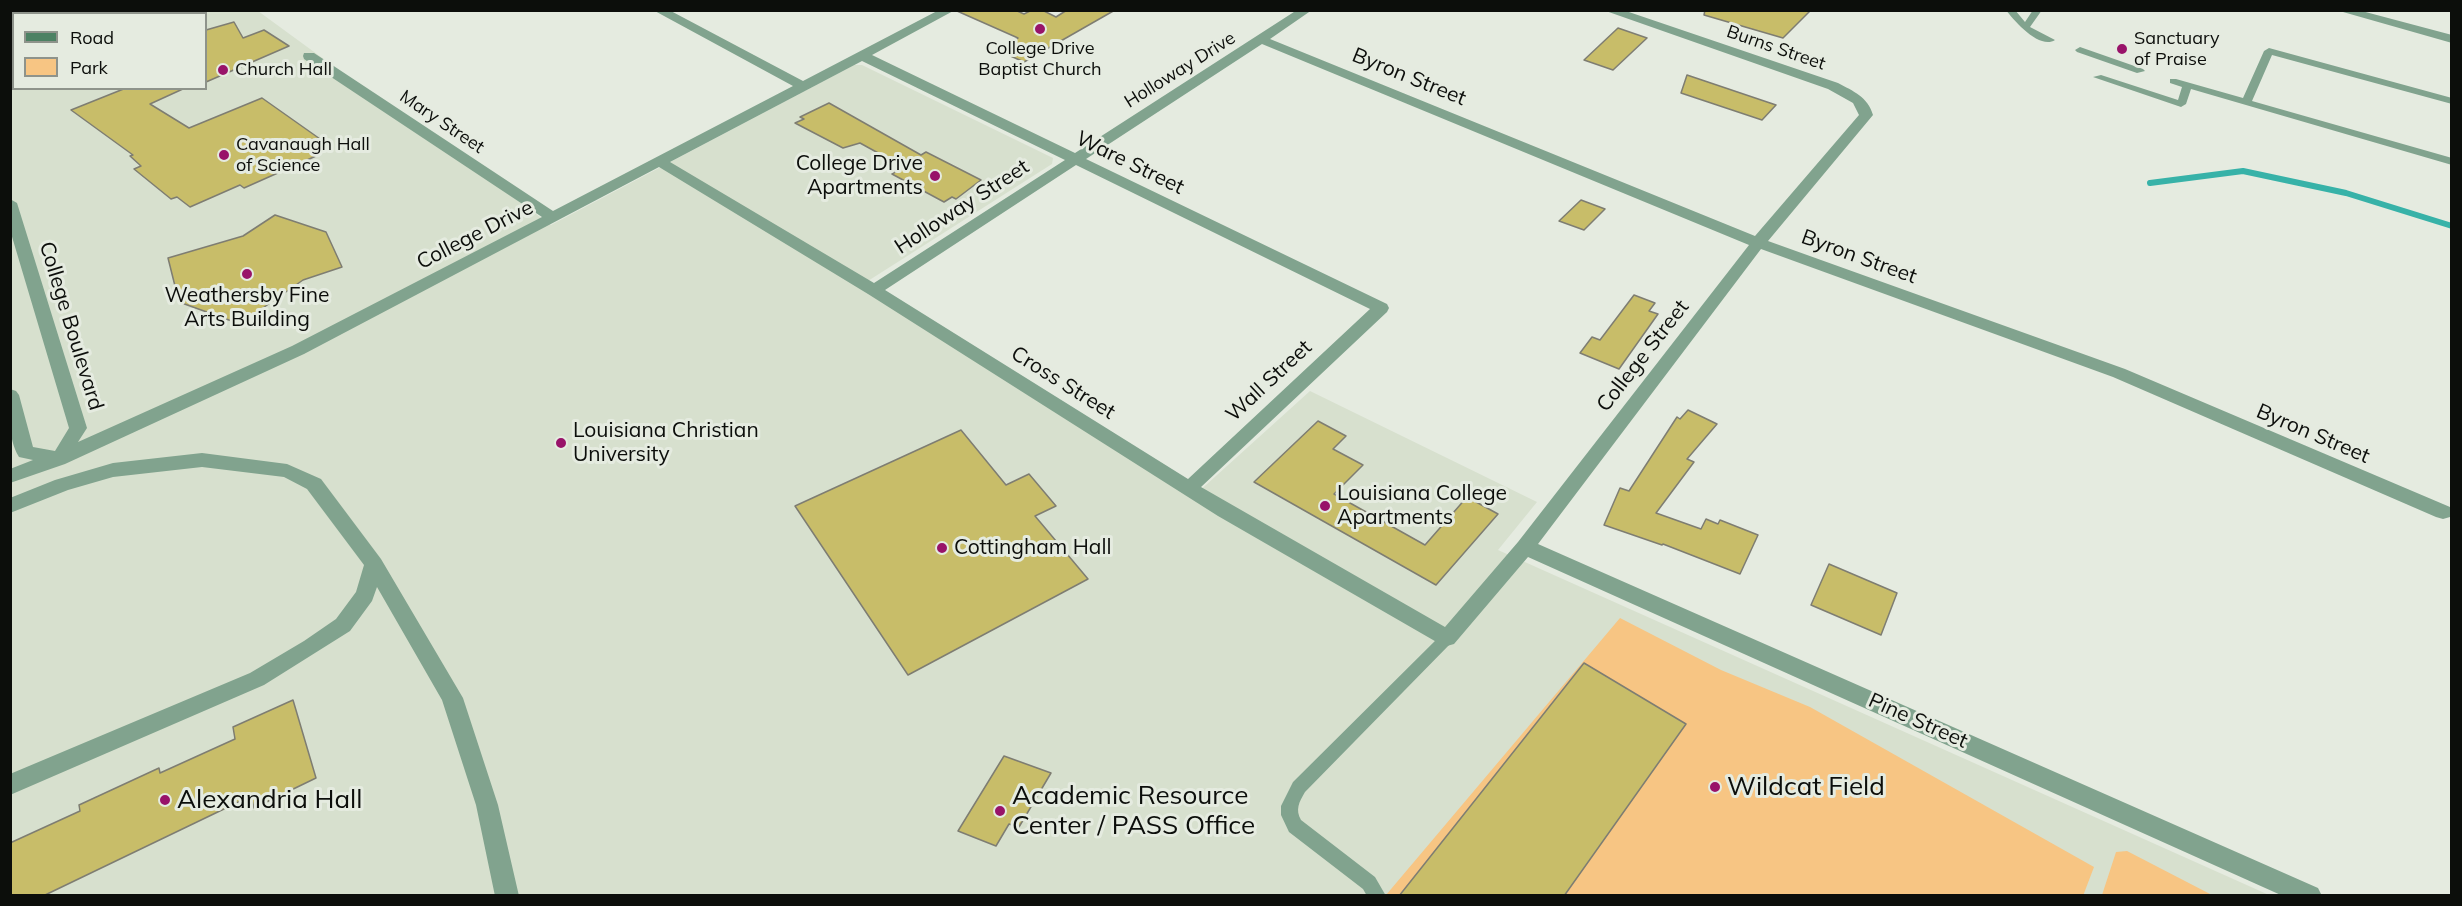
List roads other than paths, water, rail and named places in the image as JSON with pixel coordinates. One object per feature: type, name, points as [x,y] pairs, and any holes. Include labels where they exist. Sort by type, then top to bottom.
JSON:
[{"type":"street","points":[[659,10],[803,86]]},
{"type":"street","name":"College Drive","points":[[10,477],[59,458],[235,380],[554,218],[949,10]]},
{"type":"street","name":"Holloway Drive","points":[[1073,160],[1306,10]]},
{"type":"street","name":"Burns Street","points":[[1609,10],[1833,86],[1860,101]]},
{"type":"street","points":[[2342,10],[2451,39]]},
{"type":"street","name":"Byron Street","points":[[1262,40],[1758,243],[2119,374],[2443,512]]},
{"type":"street","name":"Ware Street","points":[[861,55],[1381,308]]},
{"type":"street","name":"Mary Street","points":[[309,56],[554,218]]},
{"type":"street","name":"College Street","points":[[1447,638],[1525,547],[1758,243],[1863,120],[1866,115],[1865,108],[1860,101]]},
{"type":"street","name":"Holloway Street","points":[[874,290],[1073,160]]},
{"type":"street","name":"Cross Street","points":[[659,161],[874,290],[1189,488],[1447,638]]},
{"type":"street","name":"College Boulevard","points":[[10,203],[78,428],[59,458]]},
{"type":"street","name":"Wall Street","points":[[1189,488],[1381,308]]},
{"type":"street","points":[[10,395],[25,452],[59,458],[62,485]]},
{"type":"street","points":[[10,506],[62,485],[113,470],[202,460],[287,471],[314,484],[374,564],[452,698],[487,805],[507,896]]},
{"type":"street","name":"Pine Street","points":[[1525,547],[2310,896]]},
{"type":"street","points":[[10,785],[257,678],[311,647],[343,625],[365,595],[374,564]]},
{"type":"lane","points":[[2010,10],[2025,28],[2050,40]]},
{"type":"lane","points":[[2025,28],[2038,10]]},
{"type":"lane","points":[[2080,50],[2140,71]]},
{"type":"lane","points":[[2246,102],[2269,51],[2451,101]]},
{"type":"lane","points":[[2098,77],[2181,104],[2188,85]]},
{"type":"lane","points":[[2173,81],[2451,162]]},
{"type":"lane","points":[[1377,896],[1369,883],[1295,826],[1288,814],[1289,802],[1299,787],[1447,638]]},
{"type":"waterway","points":[[2150,183],[2243,171],[2346,193],[2452,226]]},
{"type":"place","name":"College Drive Baptist Church","points":[[1040,29]]},
{"type":"place","name":"Sanctuary of Praise","points":[[2122,49]]},
{"type":"place","name":"Church Hall","points":[[223,70]]},
{"type":"place","name":"Cavanaugh Hall of Science","points":[[224,155]]},
{"type":"place","name":"College Drive Apartments","points":[[935,176]]},
{"type":"place","name":"Weathersby Fine Arts Building","points":[[247,274]]},
{"type":"place","name":"Louisiana Christian University","points":[[561,443]]},
{"type":"place","name":"Louisiana College Apartments","points":[[1325,506]]},
{"type":"place","name":"Cottingham Hall","points":[[942,548]]},
{"type":"place","name":"Wildcat Field","points":[[1715,787]]},
{"type":"place","name":"Alexandria Hall","points":[[165,800]]},
{"type":"place","name":"Academic Resource Center / PASS Office","points":[[1000,811]]}]
